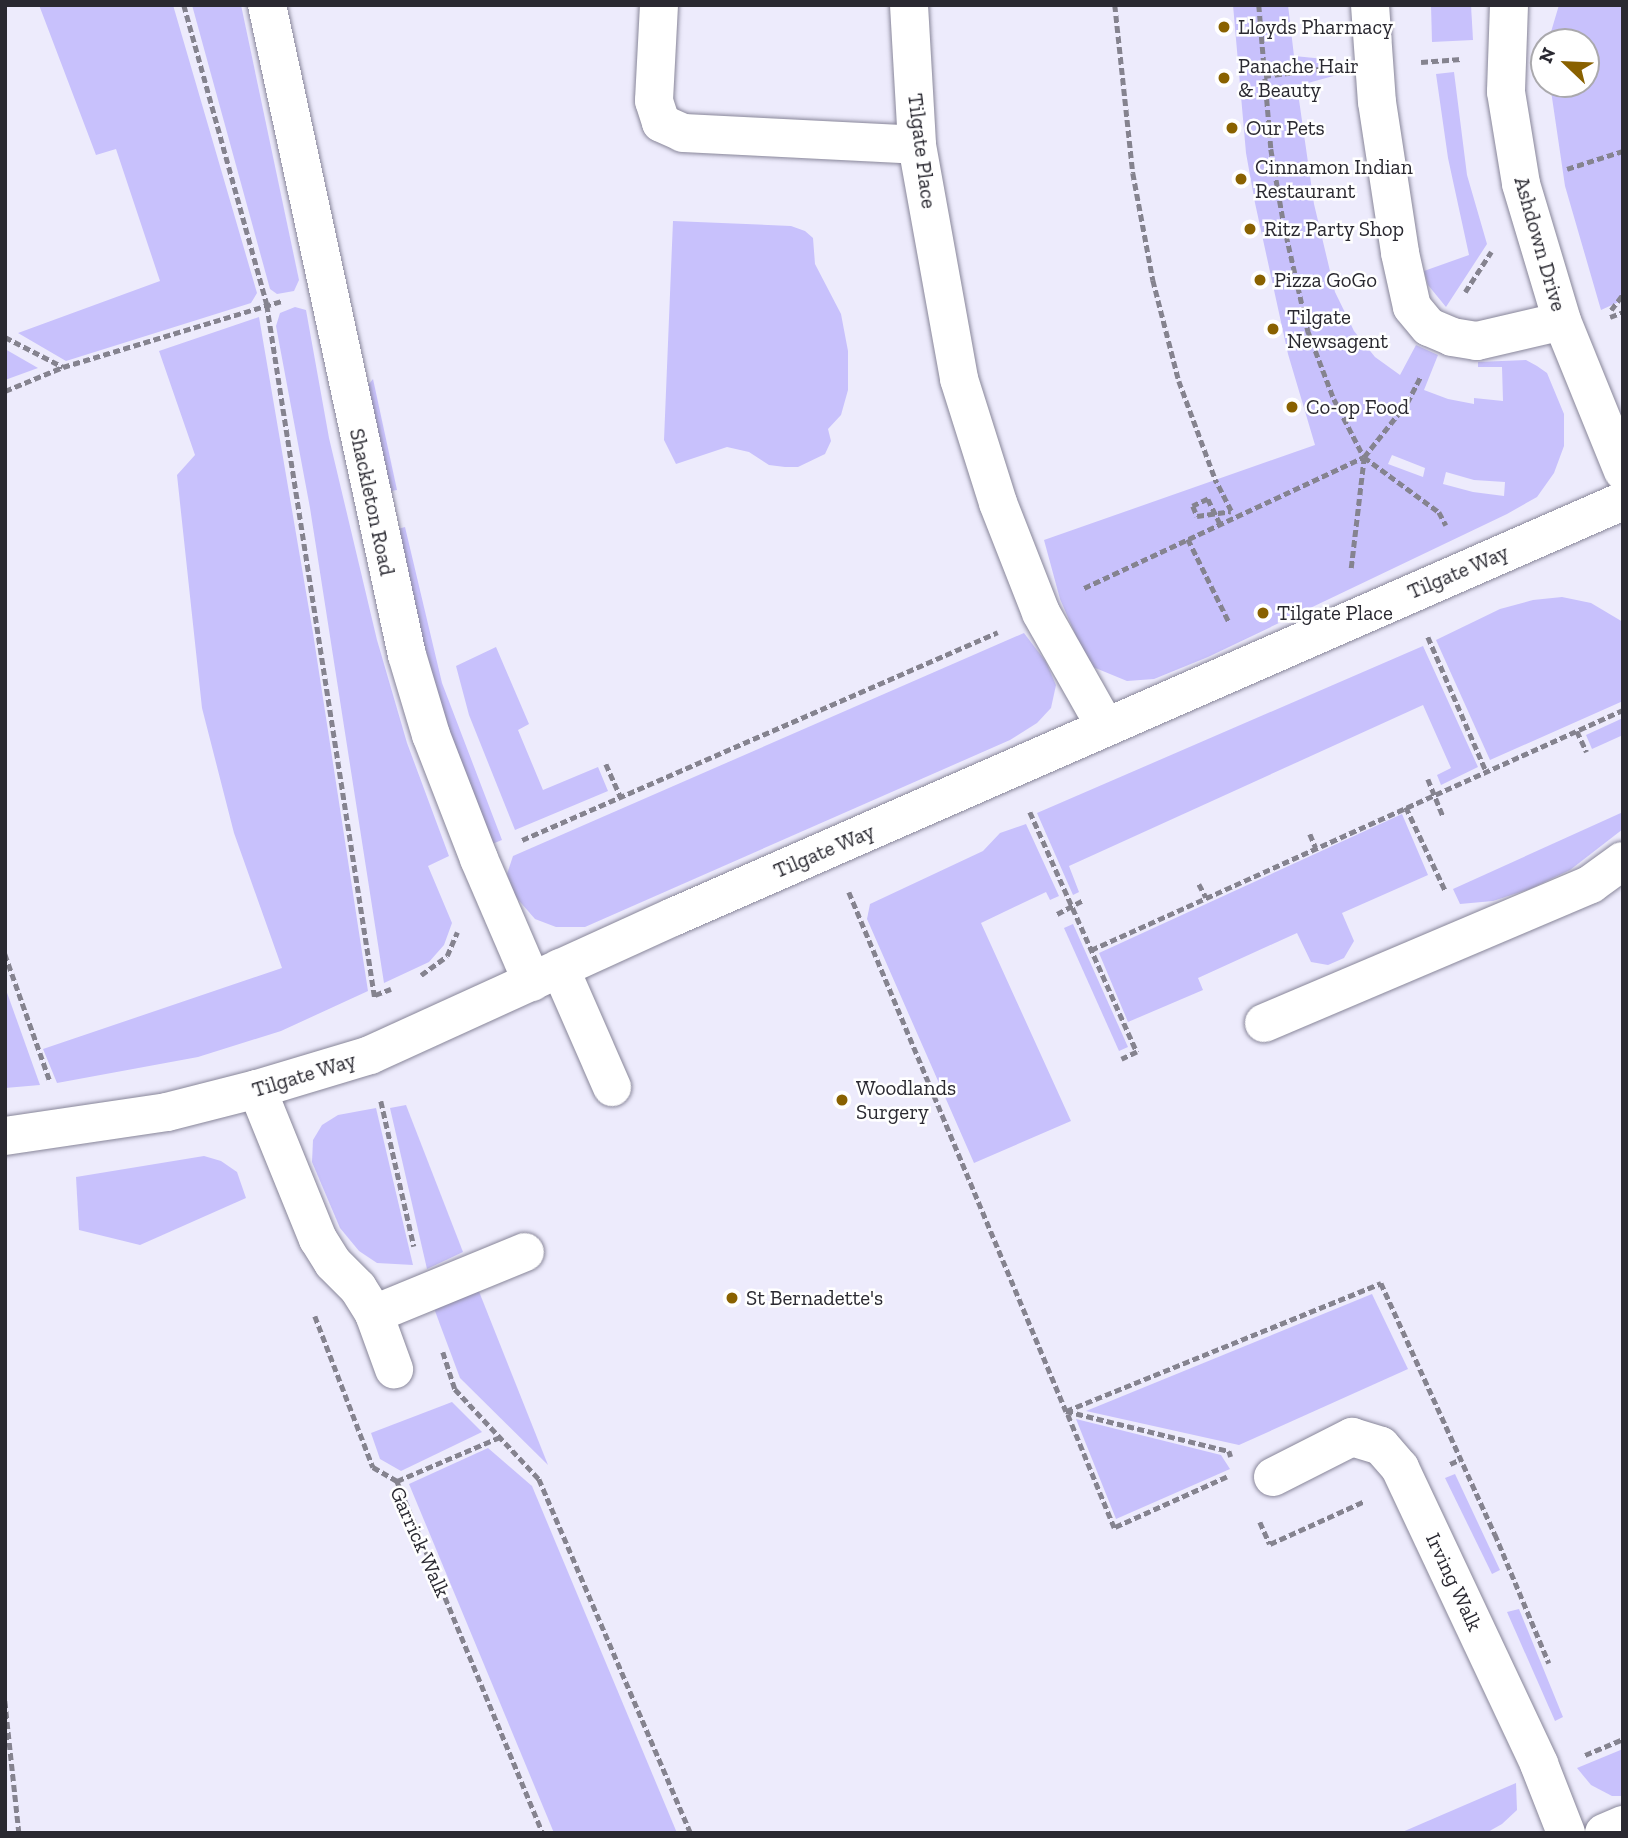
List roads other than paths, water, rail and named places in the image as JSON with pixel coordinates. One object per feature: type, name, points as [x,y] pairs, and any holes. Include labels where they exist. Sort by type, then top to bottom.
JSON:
[{"type":"street","name":"Shackleton Road","points":[[267,5],[407,655],[431,735],[479,859],[612,1087]]},
{"type":"street","points":[[659,5],[654,101],[661,124],[683,133],[917,145]]},
{"type":"street","name":"Tilgate Place","points":[[909,5],[917,145],[959,379],[998,503],[1041,613],[1105,726]]},
{"type":"street","points":[[1370,5],[1377,102],[1400,253],[1412,307],[1429,327],[1452,337],[1477,341],[1562,321]]},
{"type":"street","name":"Ashdown Drive","points":[[1508,5],[1506,92],[1521,184],[1562,321],[1623,471]]},
{"type":"street","name":"Tilgate Way","points":[[5,1136],[67,1129],[167,1112],[257,1089],[370,1055],[830,848],[1012,770],[1105,726],[1623,501]]},
{"type":"street","points":[[1264,1023],[1465,935],[1591,884],[1623,861]]},
{"type":"street","points":[[257,1089],[318,1239],[333,1263],[358,1288],[374,1314],[394,1369]]},
{"type":"street","points":[[374,1314],[525,1252]]},
{"type":"street","name":"Irving Walk","points":[[1254,1475],[1352,1437],[1381,1446],[1400,1468],[1539,1764],[1566,1833]]},
{"type":"street","points":[[1604,1833],[1623,1825]]},
{"type":"place","name":"Lloyds Pharmacy","points":[[1224,27]]},
{"type":"place","name":"Panache Hair & Beauty","points":[[1224,78]]},
{"type":"place","name":"Our Pets","points":[[1232,128]]},
{"type":"place","name":"Cinnamon Indian Restaurant","points":[[1241,179]]},
{"type":"place","name":"Ritz Party Shop","points":[[1250,229]]},
{"type":"place","name":"Pizza GoGo","points":[[1260,280]]},
{"type":"place","name":"Tilgate Newsagent","points":[[1273,329]]},
{"type":"place","name":"Co-op Food","points":[[1292,407]]},
{"type":"place","name":"Tilgate Place","points":[[1263,613]]},
{"type":"place","name":"Woodlands Surgery","points":[[842,1100]]},
{"type":"place","name":"St Bernadette's","points":[[732,1298]]}]
